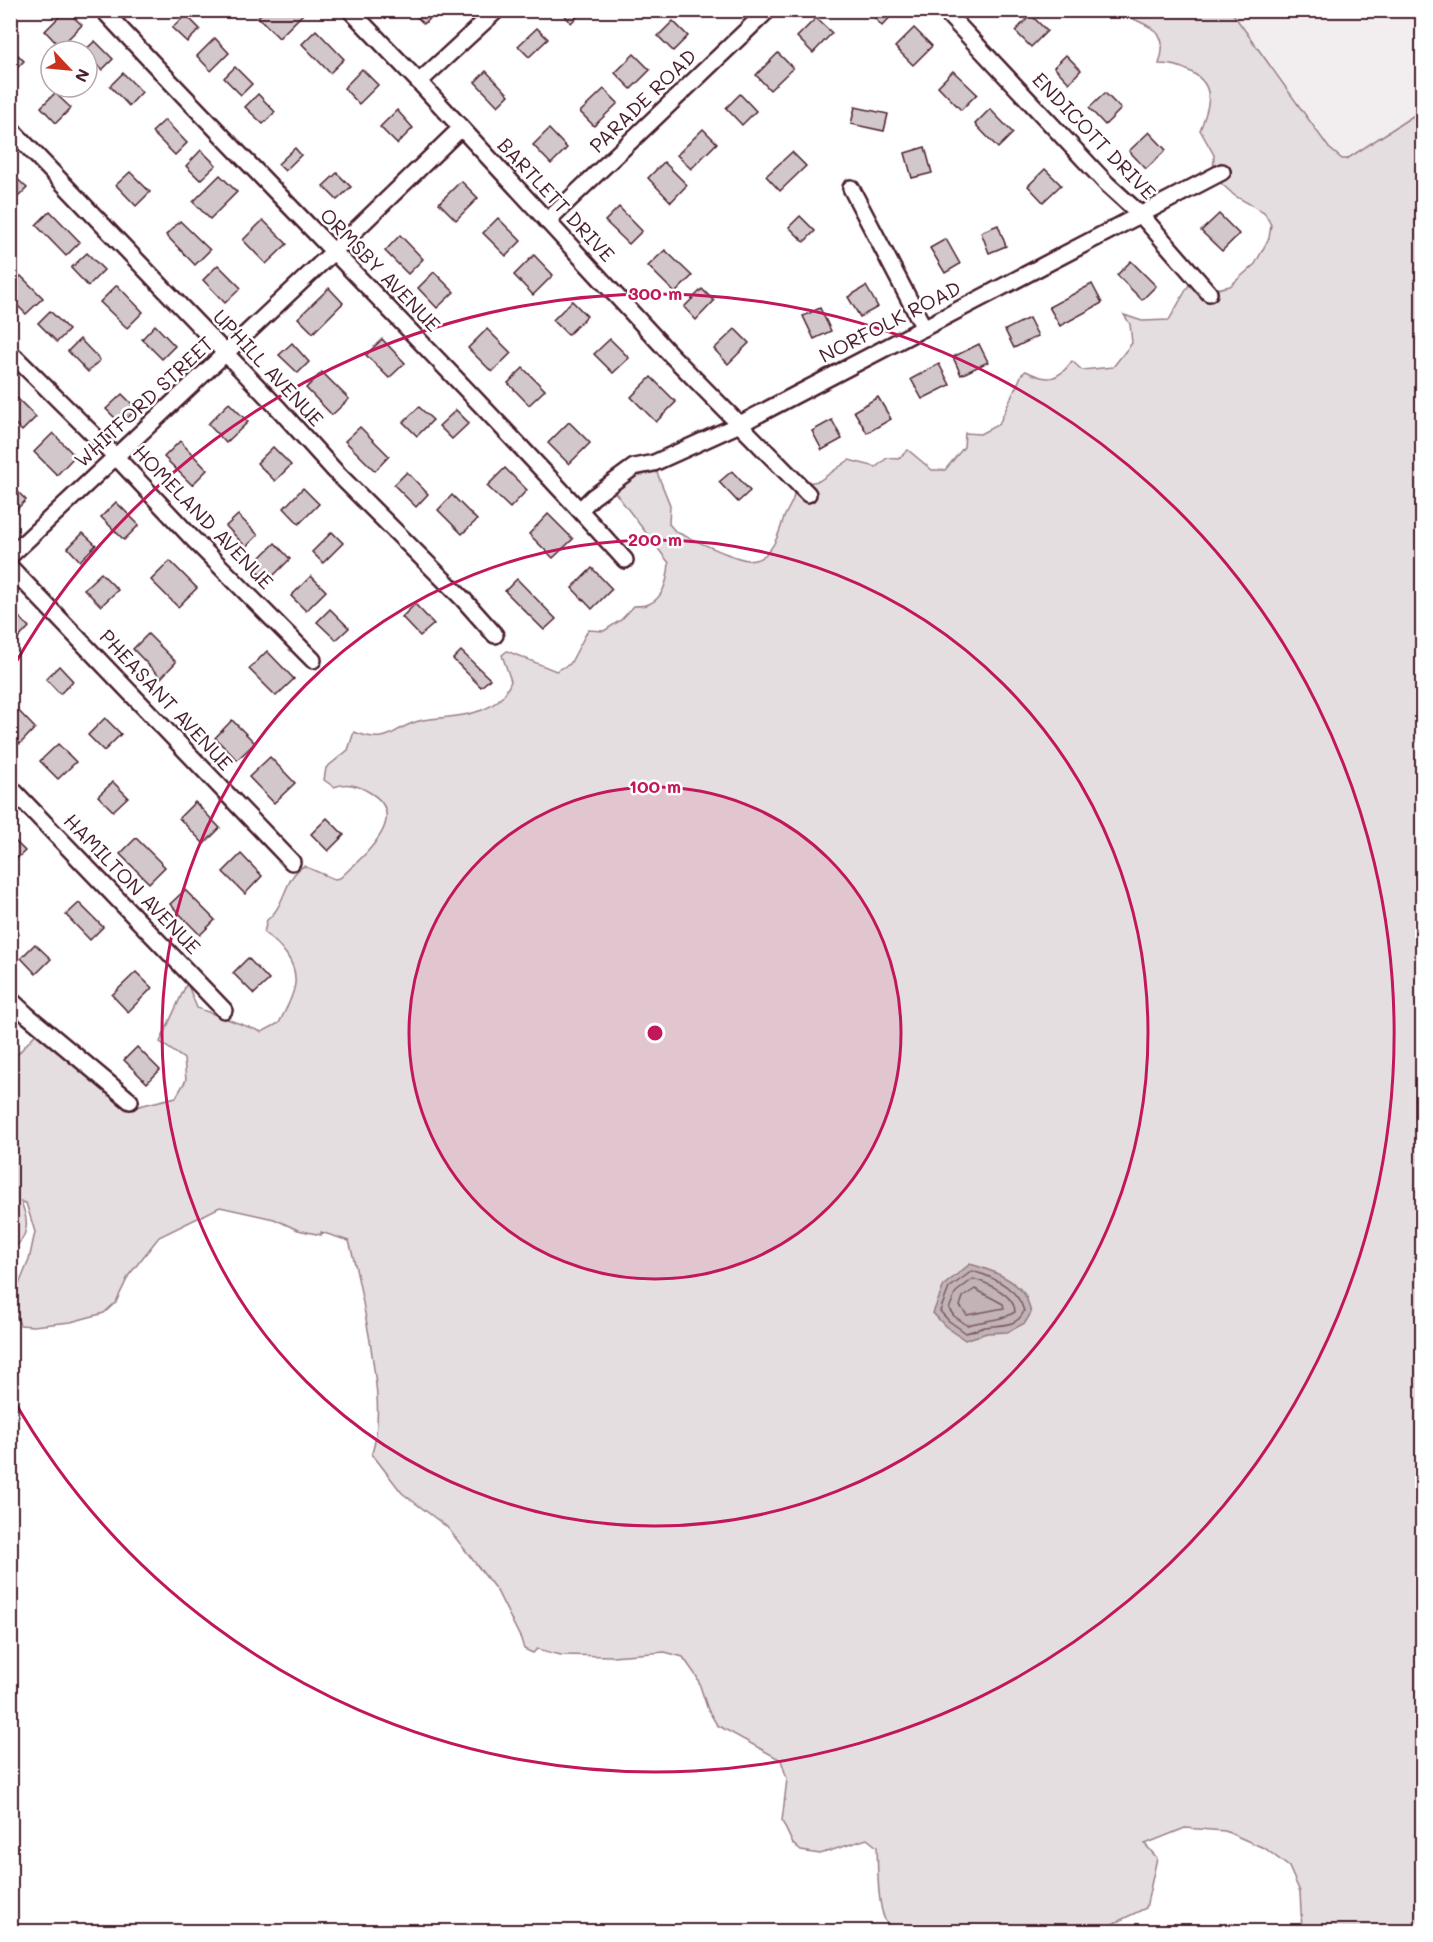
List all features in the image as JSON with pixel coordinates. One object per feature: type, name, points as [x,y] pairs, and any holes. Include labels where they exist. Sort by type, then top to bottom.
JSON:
[{"type":"street","name":"ORMSBY AVENUE","points":[[103,10],[625,560]]},
{"type":"street","name":"BARTLETT DRIVE","points":[[350,10],[670,354],[807,494]]},
{"type":"street","points":[[419,82],[497,10]]},
{"type":"street","name":"PARADE ROAD","points":[[547,221],[768,10]]},
{"type":"street","name":"ENDICOTT DRIVE","points":[[944,10],[1107,184],[1141,215],[1209,293]]},
{"type":"street","name":"UPHILL AVENUE","points":[[10,128],[226,353],[335,471],[463,599],[495,635]]},
{"type":"street","name":"WHITFORD STREET","points":[[10,556],[117,458],[461,128]]},
{"type":"street","name":"NORFOLK ROAD","points":[[580,510],[593,497],[634,467],[654,463],[740,423],[1222,172]]},
{"type":"street","points":[[851,188],[924,328]]},
{"type":"street","name":"HOMELAND AVENUE","points":[[10,352],[117,458],[190,536],[313,660]]},
{"type":"street","name":"PHEASANT AVENUE","points":[[10,567],[292,862]]},
{"type":"street","name":"HAMILTON AVENUE","points":[[10,787],[224,1010]]},
{"type":"street","points":[[10,999],[130,1101]]},
{"type":"shaded area","points":[[1125,11],[1231,11],[1329,148],[1342,159],[1347,159],[1422,110],[1422,1931],[1302,1931],[1300,1892],[1289,1867],[1266,1849],[1225,1831],[1185,1828],[1145,1844],[1157,1858],[1146,1908],[1108,1926],[1087,1932],[893,1931],[882,1913],[877,1847],[867,1839],[820,1854],[801,1851],[793,1844],[782,1821],[787,1779],[781,1760],[717,1725],[708,1710],[697,1677],[683,1657],[665,1652],[612,1656],[561,1655],[537,1649],[533,1653],[524,1649],[497,1591],[487,1578],[447,1527],[402,1493],[372,1454],[377,1424],[375,1380],[369,1335],[349,1241],[321,1232],[321,1235],[298,1230],[274,1219],[220,1207],[159,1237],[129,1275],[116,1302],[104,1313],[71,1322],[20,1325],[11,1304],[29,1260],[35,1232],[26,1203],[21,1202],[26,1222],[25,1234],[11,1251],[10,1065],[16,1056],[39,1030],[131,1108],[176,1097],[186,1080],[184,1059],[160,1042],[187,983],[197,1008],[262,1032],[279,1023],[293,993],[295,975],[286,954],[264,933],[267,920],[278,907],[297,871],[304,866],[334,879],[340,878],[370,848],[385,825],[386,813],[381,802],[369,792],[352,785],[334,787],[324,780],[326,768],[348,750],[354,732],[367,736],[385,736],[423,720],[465,715],[485,709],[502,697],[511,681],[502,655],[507,651],[556,671],[570,664],[588,630],[604,631],[621,620],[634,606],[649,604],[662,592],[669,563],[611,487],[654,465],[670,505],[669,524],[676,532],[739,558],[755,560],[761,558],[774,544],[793,499],[793,485],[819,481],[849,460],[876,467],[887,458],[898,459],[908,450],[932,470],[945,470],[964,447],[965,433],[980,434],[999,424],[1022,374],[1026,371],[1040,377],[1052,378],[1062,373],[1072,361],[1082,370],[1113,367],[1132,343],[1130,324],[1124,315],[1142,321],[1169,320],[1190,283],[1202,289],[1212,290],[1230,286],[1255,264],[1269,238],[1271,225],[1264,212],[1235,196],[1213,176],[1214,155],[1200,130],[1209,98],[1205,84],[1183,68],[1159,64],[1162,53],[1160,37],[1151,28],[1126,15]]},
{"type":"shaded area","points":[[1231,11],[1422,11],[1422,110],[1347,159],[1342,159],[1329,148]]},
{"type":"water","points":[[970,1264],[1000,1275],[1020,1289],[1026,1297],[1031,1313],[1025,1323],[1008,1332],[987,1333],[965,1340],[945,1326],[933,1313],[944,1285]]},
{"type":"building","points":[[66,10],[82,25],[68,39],[52,39],[45,31]]},
{"type":"building","points":[[265,10],[301,10],[304,13],[279,38],[258,17]]},
{"type":"building","points":[[410,10],[438,10],[424,24]]},
{"type":"building","points":[[560,10],[584,10],[571,23]]},
{"type":"building","points":[[867,10],[894,10],[895,12],[882,26]]},
{"type":"building","points":[[186,15],[200,29],[187,42],[172,28]]},
{"type":"building","points":[[1031,15],[1047,31],[1031,47],[1015,31]]},
{"type":"building","points":[[816,18],[832,33],[813,53],[797,37]]},
{"type":"building","points":[[673,21],[688,36],[673,51],[658,36]]},
{"type":"building","points":[[537,28],[548,39],[529,57],[518,46]]},
{"type":"building","points":[[914,28],[932,46],[913,65],[895,47]]},
{"type":"building","points":[[316,30],[344,59],[330,73],[302,44]]},
{"type":"building","points":[[215,38],[229,53],[211,71],[197,56]]},
{"type":"building","points":[[99,45],[113,59],[102,70],[99,67]]},
{"type":"building","points":[[10,47],[24,61],[13,72],[10,70]]},
{"type":"building","points":[[778,53],[793,68],[770,90],[756,75]]},
{"type":"building","points":[[634,54],[650,70],[631,89],[615,73]]},
{"type":"building","points":[[1066,55],[1081,70],[1069,83],[1054,67]]},
{"type":"building","points":[[235,67],[252,84],[241,95],[224,78]]},
{"type":"building","points":[[362,69],[378,85],[359,104],[344,88]]},
{"type":"building","points":[[486,71],[509,95],[498,106],[475,82]]},
{"type":"building","points":[[953,71],[977,94],[961,110],[938,86]]},
{"type":"building","points":[[123,73],[142,92],[129,106],[110,86]]},
{"type":"building","points":[[604,89],[618,103],[594,126],[580,112]]},
{"type":"building","points":[[1105,93],[1121,109],[1105,125],[1089,108]]},
{"type":"building","points":[[258,94],[275,112],[263,124],[245,107]]},
{"type":"building","points":[[740,94],[756,111],[742,125],[726,108]]},
{"type":"building","points":[[49,99],[61,99],[71,108],[56,123],[41,107]]},
{"type":"building","points":[[855,107],[888,114],[884,131],[851,124]]},
{"type":"building","points":[[990,109],[1013,133],[998,148],[975,124]]},
{"type":"building","points":[[397,110],[413,128],[397,144],[380,127]]},
{"type":"building","points":[[165,120],[187,143],[175,155],[152,132]]},
{"type":"building","points":[[549,129],[567,148],[551,164],[533,145]]},
{"type":"building","points":[[703,129],[717,143],[691,169],[677,155]]},
{"type":"building","points":[[1149,132],[1166,150],[1146,169],[1129,151]]},
{"type":"building","points":[[925,147],[932,173],[912,178],[905,153]]},
{"type":"building","points":[[295,148],[301,155],[285,171],[278,164]]},
{"type":"building","points":[[201,150],[216,165],[200,180],[186,166]]},
{"type":"building","points":[[792,152],[806,166],[780,191],[766,176]]},
{"type":"building","points":[[664,162],[687,185],[671,202],[648,178]]},
{"type":"building","points":[[1045,169],[1061,185],[1043,202],[1028,186]]},
{"type":"building","points":[[130,172],[150,192],[136,206],[116,185]]},
{"type":"building","points":[[11,173],[27,188],[14,201],[10,197]]},
{"type":"building","points":[[337,173],[351,187],[337,200],[323,186]]},
{"type":"building","points":[[220,175],[237,192],[210,219],[193,202]]},
{"type":"building","points":[[461,181],[478,198],[456,220],[439,203]]},
{"type":"building","points":[[619,207],[642,231],[629,244],[605,221]]},
{"type":"building","points":[[50,211],[80,242],[66,256],[36,225]]},
{"type":"building","points":[[1219,214],[1239,234],[1222,251],[1201,231]]},
{"type":"building","points":[[800,216],[815,231],[804,242],[789,227]]},
{"type":"building","points":[[498,218],[521,241],[506,256],[483,233]]},
{"type":"building","points":[[263,220],[287,244],[266,264],[243,240]]},
{"type":"building","points":[[180,221],[210,250],[195,265],[166,235]]},
{"type":"building","points":[[998,225],[1006,246],[989,253],[981,232]]},
{"type":"building","points":[[400,235],[423,259],[408,274],[385,251]]},
{"type":"building","points":[[946,239],[960,264],[945,273],[930,248]]},
{"type":"building","points":[[665,250],[692,276],[675,293],[648,266]]},
{"type":"building","points":[[87,253],[104,270],[88,286],[71,268]]},
{"type":"building","points":[[534,255],[553,275],[533,295],[514,275]]},
{"type":"building","points":[[1131,261],[1156,286],[1142,300],[1117,275]]},
{"type":"building","points":[[218,265],[241,288],[225,303],[203,280]]},
{"type":"building","points":[[434,272],[454,292],[437,308],[418,288]]},
{"type":"building","points":[[21,276],[43,298],[26,314],[10,298],[10,286]]},
{"type":"building","points":[[1092,284],[1102,303],[1060,326],[1049,307]]},
{"type":"building","points":[[117,285],[143,312],[127,328],[100,302]]},
{"type":"building","points":[[866,286],[878,307],[860,317],[848,297]]},
{"type":"building","points":[[329,288],[343,303],[313,333],[298,318]]},
{"type":"building","points":[[702,289],[714,301],[696,320],[684,307]]},
{"type":"building","points":[[572,301],[587,316],[568,335],[553,320]]},
{"type":"building","points":[[820,308],[831,331],[814,339],[803,316]]},
{"type":"building","points":[[50,311],[69,330],[57,342],[38,323]]},
{"type":"building","points":[[1029,318],[1038,336],[1014,348],[1005,330]]},
{"type":"building","points":[[155,325],[175,346],[162,359],[142,339]]},
{"type":"building","points":[[487,329],[511,353],[492,372],[468,348]]},
{"type":"building","points":[[735,329],[749,343],[728,364],[714,349]]},
{"type":"building","points":[[80,339],[100,360],[88,372],[68,351]]},
{"type":"building","points":[[382,339],[405,363],[389,378],[366,355]]},
{"type":"building","points":[[610,339],[629,358],[613,373],[594,354]]},
{"type":"building","points":[[292,343],[309,362],[298,373],[279,355]]},
{"type":"building","points":[[979,344],[988,362],[961,375],[953,357]]},
{"type":"building","points":[[939,364],[950,385],[922,399],[911,379]]},
{"type":"building","points":[[523,368],[545,390],[529,405],[508,383]]},
{"type":"building","points":[[322,372],[349,399],[332,415],[306,388]]},
{"type":"building","points":[[651,377],[676,402],[656,422],[631,397]]},
{"type":"building","points":[[12,393],[36,417],[22,431],[10,419],[10,395]]},
{"type":"building","points":[[122,394],[137,409],[121,424],[106,409]]},
{"type":"building","points":[[878,397],[891,419],[867,433],[854,411]]},
{"type":"building","points":[[229,403],[248,422],[226,443],[208,424]]},
{"type":"building","points":[[419,407],[433,420],[417,436],[403,422]]},
{"type":"building","points":[[456,410],[469,423],[452,439],[439,426]]},
{"type":"building","points":[[832,420],[842,439],[822,450],[812,431]]},
{"type":"building","points":[[569,422],[590,443],[569,464],[548,443]]},
{"type":"building","points":[[360,427],[389,456],[375,471],[345,441]]},
{"type":"building","points":[[53,433],[75,456],[57,475],[34,452]]},
{"type":"building","points":[[180,441],[207,470],[192,485],[164,457]]},
{"type":"building","points":[[273,447],[291,465],[275,481],[257,463]]},
{"type":"building","points":[[505,468],[527,490],[510,508],[487,486]]},
{"type":"building","points":[[732,471],[750,491],[738,502],[719,482]]},
{"type":"building","points":[[407,472],[428,494],[416,507],[394,485]]},
{"type":"building","points":[[10,484],[26,500],[10,516]]},
{"type":"building","points":[[303,488],[319,504],[299,524],[284,508]]},
{"type":"building","points":[[452,495],[477,520],[462,534],[438,510]]},
{"type":"building","points":[[116,502],[139,525],[124,540],[101,517]]},
{"type":"building","points":[[548,514],[573,539],[553,558],[529,534]]},
{"type":"building","points":[[238,515],[258,535],[246,547],[226,526]]},
{"type":"building","points":[[332,532],[343,543],[323,563],[312,552]]},
{"type":"building","points":[[83,533],[96,545],[80,561],[68,548]]},
{"type":"building","points":[[275,543],[290,559],[268,581],[252,566]]},
{"type":"building","points":[[170,561],[197,588],[178,607],[151,580]]},
{"type":"building","points":[[592,568],[612,589],[592,609],[572,588]]},
{"type":"building","points":[[101,573],[118,590],[101,606],[84,589]]},
{"type":"building","points":[[311,576],[326,591],[306,611],[291,596]]},
{"type":"building","points":[[517,579],[556,619],[544,630],[505,591]]},
{"type":"building","points":[[415,604],[434,624],[420,636],[402,617]]},
{"type":"building","points":[[10,608],[29,627],[12,645],[10,643]]},
{"type":"building","points":[[330,609],[349,628],[336,640],[317,622]]},
{"type":"building","points":[[148,634],[176,662],[161,678],[133,649]]},
{"type":"building","points":[[267,651],[294,679],[276,696],[249,669]]},
{"type":"building","points":[[461,651],[490,679],[481,687],[453,659]]},
{"type":"building","points":[[59,666],[73,681],[60,694],[46,679]]},
{"type":"building","points":[[12,704],[35,728],[20,744],[10,734]]},
{"type":"building","points":[[105,718],[121,734],[104,751],[88,735]]},
{"type":"building","points":[[232,720],[255,743],[237,760],[215,738]]},
{"type":"building","points":[[58,744],[76,762],[58,779],[40,761]]},
{"type":"building","points":[[270,757],[295,783],[274,803],[249,777]]},
{"type":"building","points":[[113,782],[128,797],[113,811],[98,796]]},
{"type":"building","points":[[195,802],[220,828],[204,844],[179,818]]},
{"type":"building","points":[[327,818],[344,835],[328,851],[311,834]]},
{"type":"building","points":[[10,836],[25,851],[10,865]]},
{"type":"building","points":[[136,838],[165,867],[149,883],[120,854]]},
{"type":"building","points":[[241,854],[262,876],[245,894],[223,872]]},
{"type":"building","points":[[185,890],[215,920],[200,935],[170,904]]},
{"type":"building","points":[[79,903],[103,927],[90,940],[66,915]]},
{"type":"building","points":[[10,925],[19,934],[10,942]]},
{"type":"building","points":[[35,944],[51,959],[36,974],[21,958]]},
{"type":"building","points":[[248,958],[269,980],[254,994],[233,973]]},
{"type":"building","points":[[136,972],[152,988],[128,1012],[112,995]]},
{"type":"building","points":[[137,1047],[160,1070],[147,1083],[124,1060]]}]
